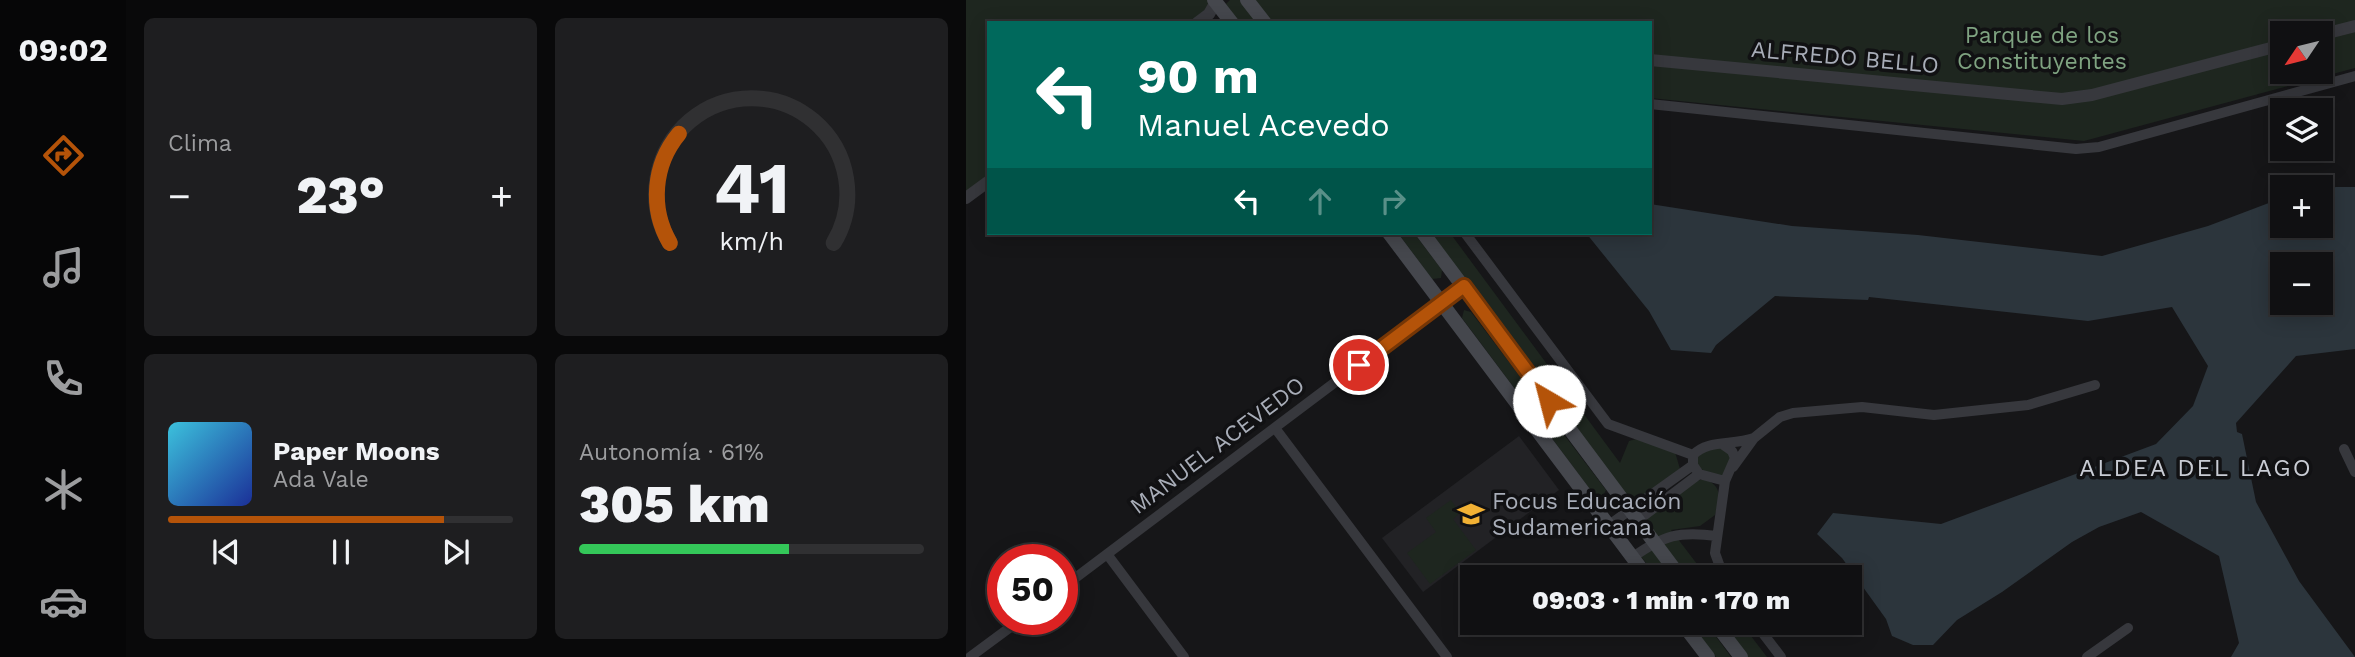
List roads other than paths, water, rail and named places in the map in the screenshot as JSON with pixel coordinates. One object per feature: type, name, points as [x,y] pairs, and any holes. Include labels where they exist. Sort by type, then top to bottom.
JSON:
[{"type":"main road","points":[[1247,0],[1263,21]]},
{"type":"main road","points":[[1216,1],[1231,21]]},
{"type":"main road","points":[[1391,235],[1639,565]]},
{"type":"main road","points":[[1425,235],[1672,565]]},
{"type":"main road","points":[[1691,635],[1708,657]]},
{"type":"main road","points":[[1724,635],[1741,657]]},
{"type":"street","points":[[1200,21],[1209,14],[1216,1]]},
{"type":"street","points":[[2333,32],[2355,26]]},
{"type":"street","name":"ALFREDO BELLO","points":[[1652,60],[2062,99],[2092,95],[2270,48]]},
{"type":"street","points":[[1652,104],[2076,149],[2099,147],[2355,76]]},
{"type":"street","points":[[966,198],[987,182]]},
{"type":"street","points":[[1466,235],[1608,424],[1725,481]]},
{"type":"street","name":"MANUEL ACEVEDO","points":[[1078,576],[1464,286]]},
{"type":"street","points":[[1719,565],[1715,553],[1725,481],[1754,438],[1780,417],[1793,413],[1862,407],[1934,415],[2028,405],[2095,385]]},
{"type":"street","points":[[1275,428],[1447,657]]},
{"type":"street","points":[[1613,531],[1695,465],[1709,445],[1737,445],[1754,438]]},
{"type":"street","points":[[1722,444],[1732,451],[1733,467]]},
{"type":"street","points":[[2344,449],[2355,472]]},
{"type":"street","points":[[1633,557],[1654,541],[1689,532],[1717,536]]},
{"type":"street","points":[[1107,554],[1184,657]]},
{"type":"street","points":[[2087,657],[2128,628]]},
{"type":"street","points":[[970,657],[1000,635]]},
{"type":"street","points":[[1764,635],[1781,657]]},
{"type":"place","name":"Focus Educación Sudamericana","points":[[1471,514]]},
{"type":"district","name":"ALDEA DEL LAGO","points":[[2196,468]]},
{"type":"park label","name":"Parque de los Constituyentes","points":[[2042,48]]}]
